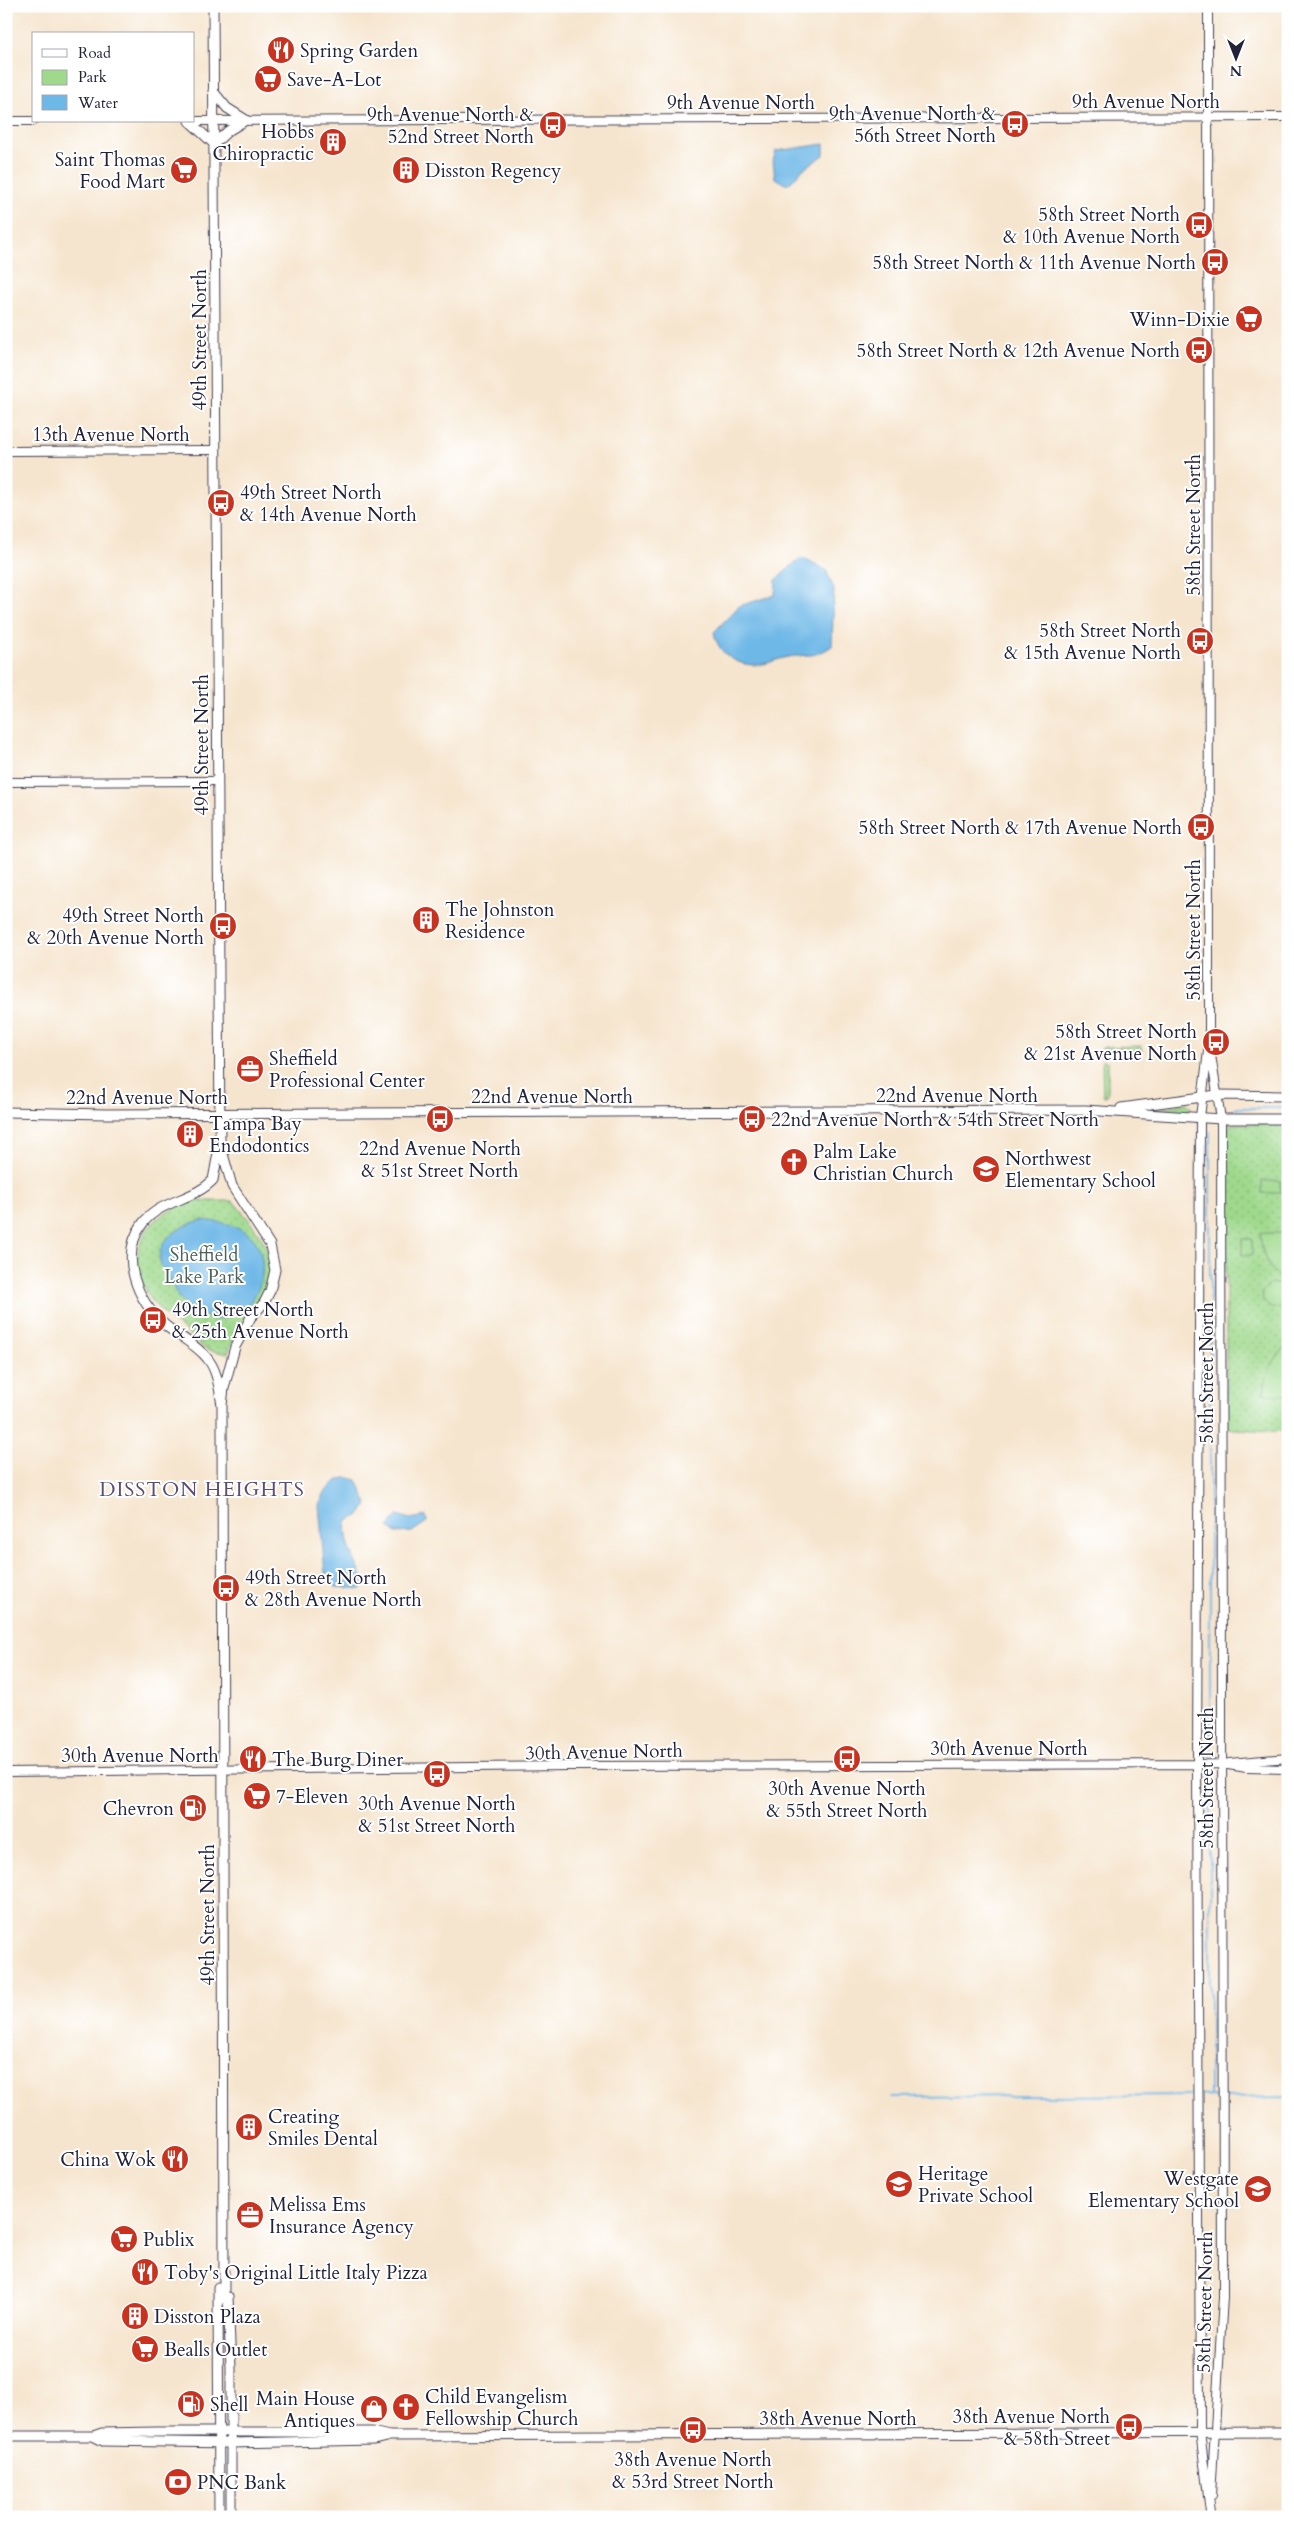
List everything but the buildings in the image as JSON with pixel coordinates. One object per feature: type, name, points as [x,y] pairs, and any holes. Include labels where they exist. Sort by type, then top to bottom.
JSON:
[{"type":"main road","name":"49th Street North","points":[[213,6],[220,1142],[213,1180],[197,1193],[172,1202],[152,1214],[142,1225],[136,1237],[132,1264],[138,1289],[155,1315],[200,1351],[214,1367],[222,1405]]},
{"type":"main road","points":[[190,122],[214,144],[228,131],[246,120],[227,108],[213,92]]},
{"type":"main road","name":"22nd Avenue North","points":[[1098,1110],[1217,1095],[1288,1096]]},
{"type":"main road","name":"22nd Avenue North","points":[[6,1112],[1098,1110],[1221,1119],[1288,1119]]},
{"type":"main road","name":"49th Street North","points":[[220,1142],[232,1186],[270,1245],[275,1270],[270,1291],[264,1303],[251,1317],[235,1347],[224,1388],[222,1405],[224,2274],[228,2282],[232,2443]]},
{"type":"main road","name":"49th Street North","points":[[219,2442],[218,2282],[224,2274]]},
{"type":"main road","points":[[218,2314],[228,2303]]},
{"type":"main road","name":"38th Avenue North","points":[[6,2436],[94,2436],[102,2433],[219,2432],[372,2432],[389,2436],[1288,2432]]},
{"type":"main road","name":"38th Avenue North","points":[[94,2436],[103,2441],[232,2443],[374,2440],[389,2436]]},
{"type":"main road","points":[[219,2442],[219,2517]]},
{"type":"main road","points":[[231,2517],[232,2443]]},
{"type":"street","name":"58th Street North","points":[[1208,6],[1209,1043],[1204,1098],[1200,1117],[1199,2104],[1200,2431],[1210,2515]]},
{"type":"street","name":"9th Avenue North","points":[[195,120],[1288,117]]},
{"type":"street","points":[[6,121],[32,121]]},
{"type":"street","name":"13th Avenue North","points":[[6,451],[216,450]]},
{"type":"street","points":[[6,782],[218,781]]},
{"type":"street","name":"58th Street North","points":[[1209,1043],[1221,1119],[1219,1764],[1223,2297],[1210,2515]]},
{"type":"street","points":[[1219,1764],[1246,1760],[1288,1758]]},
{"type":"street","points":[[1219,1764],[1247,1768],[1288,1769]]},
{"type":"street","name":"30th Avenue North","points":[[6,1772],[569,1766],[1219,1764]]},
{"type":"green space","points":[[1142,1046],[1143,1051],[1110,1051],[1106,1056],[1101,1055],[1101,1049],[1104,1047]]},
{"type":"green space","points":[[1102,1060],[1108,1062],[1108,1091],[1106,1096],[1103,1096]]},
{"type":"green space","points":[[1187,1103],[1191,1107],[1188,1111],[1148,1111]]},
{"type":"green space","points":[[1288,1124],[1288,1432],[1234,1429],[1229,1428],[1226,1423],[1226,1133],[1230,1125]]},
{"type":"green space","points":[[1262,1181],[1280,1181],[1280,1193],[1262,1193]]},
{"type":"green space","name":"Sheffield Lake Park","points":[[193,1201],[233,1201],[259,1234],[270,1258],[269,1284],[263,1297],[241,1324],[228,1353],[204,1348],[162,1312],[148,1294],[139,1272],[138,1257],[140,1244],[146,1232],[165,1213]]},
{"type":"green space","points":[[1260,1233],[1288,1233],[1288,1282],[1275,1273],[1267,1262],[1262,1248]]},
{"type":"green space","points":[[1242,1239],[1252,1239],[1252,1255],[1242,1255]]},
{"type":"green space","points":[[1271,1283],[1288,1286],[1288,1302],[1283,1308],[1271,1308],[1263,1301],[1262,1292]]},
{"type":"green space","points":[[1288,1345],[1288,1395],[1264,1394],[1268,1373],[1278,1356]]},
{"type":"water","points":[[824,144],[824,155],[802,170],[789,184],[785,184],[775,178],[773,161],[776,151]]},
{"type":"water","points":[[799,559],[806,559],[826,570],[834,589],[832,646],[816,654],[788,657],[759,665],[740,663],[728,656],[719,646],[714,632],[739,606],[775,595],[776,580]]},
{"type":"water","points":[[202,1220],[235,1226],[241,1229],[252,1237],[261,1254],[262,1273],[257,1292],[246,1306],[233,1315],[222,1319],[209,1318],[184,1303],[177,1294],[160,1261],[162,1245],[173,1233]]},
{"type":"water","points":[[346,1477],[357,1480],[368,1505],[359,1516],[347,1521],[349,1545],[364,1581],[361,1589],[335,1587],[325,1574],[319,1505],[325,1492],[335,1482]]},
{"type":"water","points":[[398,1515],[410,1519],[426,1516],[427,1522],[412,1532],[396,1533],[388,1527]]},
{"type":"waterway","points":[[1234,1108],[1288,1108]]},
{"type":"waterway","points":[[1210,1132],[1210,1762]]},
{"type":"waterway","points":[[1210,1767],[1210,2097]]},
{"type":"waterway","points":[[891,2097],[1196,2095]]},
{"type":"waterway","points":[[1201,2095],[1221,2099]]},
{"type":"waterway","points":[[1226,2098],[1288,2097]]},
{"type":"place","name":"Spring Garden","points":[[281,50]]},
{"type":"place","name":"Save-A-Lot","points":[[268,79]]},
{"type":"place","name":"9th Avenue North & 56th Street North","points":[[1015,124]]},
{"type":"place","name":"9th Avenue North & 52nd Street North","points":[[553,125]]},
{"type":"place","name":"Hobbs Chiropractic","points":[[333,142]]},
{"type":"place","name":"Saint Thomas Food Mart","points":[[184,170]]},
{"type":"place","name":"Disston Regency","points":[[406,170]]},
{"type":"place","name":"58th Street North & 10th Avenue North","points":[[1199,225]]},
{"type":"place","name":"58th Street North & 11th Avenue North","points":[[1215,262]]},
{"type":"place","name":"Winn-Dixie","points":[[1249,319]]},
{"type":"place","name":"58th Street North & 12th Avenue North","points":[[1199,350]]},
{"type":"place","name":"49th Street North & 14th Avenue North","points":[[221,503]]},
{"type":"place","name":"58th Street North & 15th Avenue North","points":[[1200,641]]},
{"type":"place","name":"58th Street North & 17th Avenue North","points":[[1201,827]]},
{"type":"place","name":"The Johnston Residence","points":[[426,920]]},
{"type":"place","name":"49th Street North & 20th Avenue North","points":[[223,926]]},
{"type":"place","name":"58th Street North & 21st Avenue North","points":[[1216,1042]]},
{"type":"place","name":"Sheffield Professional Center","points":[[250,1069]]},
{"type":"place","name":"22nd Avenue North & 51st Street North","points":[[440,1119]]},
{"type":"place","name":"22nd Avenue North & 54th Street North","points":[[752,1119]]},
{"type":"place","name":"Tampa Bay Endodontics","points":[[190,1134]]},
{"type":"place","name":"Palm Lake Christian Church","points":[[794,1162]]},
{"type":"place","name":"Northwest Elementary School","points":[[986,1169]]},
{"type":"place","name":"49th Street North & 25th Avenue North","points":[[153,1320]]},
{"type":"place","name":"49th Street North & 28th Avenue North","points":[[226,1588]]},
{"type":"place","name":"The Burg Diner","points":[[253,1759]]},
{"type":"place","name":"30th Avenue North & 55th Street North","points":[[847,1759]]},
{"type":"place","name":"30th Avenue North & 51st Street North","points":[[437,1774]]},
{"type":"place","name":"7-Eleven","points":[[257,1796]]},
{"type":"place","name":"Chevron","points":[[193,1808]]},
{"type":"place","name":"Creating Smiles Dental","points":[[249,2127]]},
{"type":"place","name":"China Wok","points":[[175,2159]]},
{"type":"place","name":"Heritage Private School","points":[[899,2184]]},
{"type":"place","name":"Westgate Elementary School","points":[[1258,2189]]},
{"type":"place","name":"Melissa Ems Insurance Agency","points":[[250,2215]]},
{"type":"place","name":"Publix","points":[[124,2239]]},
{"type":"place","name":"Toby's Original Little Italy Pizza","points":[[145,2272]]},
{"type":"place","name":"Disston Plaza","points":[[135,2316]]},
{"type":"place","name":"Bealls Outlet","points":[[145,2349]]},
{"type":"place","name":"Shell","points":[[191,2404]]},
{"type":"place","name":"Child Evangelism Fellowship Church","points":[[406,2407]]},
{"type":"place","name":"Main House Antiques","points":[[374,2409]]},
{"type":"place","name":"38th Avenue North & 58th Street","points":[[1129,2427]]},
{"type":"place","name":"38th Avenue North & 53rd Street North","points":[[693,2430]]},
{"type":"place","name":"PNC Bank","points":[[178,2482]]},
{"type":"district","name":"DISSTON HEIGHTS","points":[[202,1489]]}]
